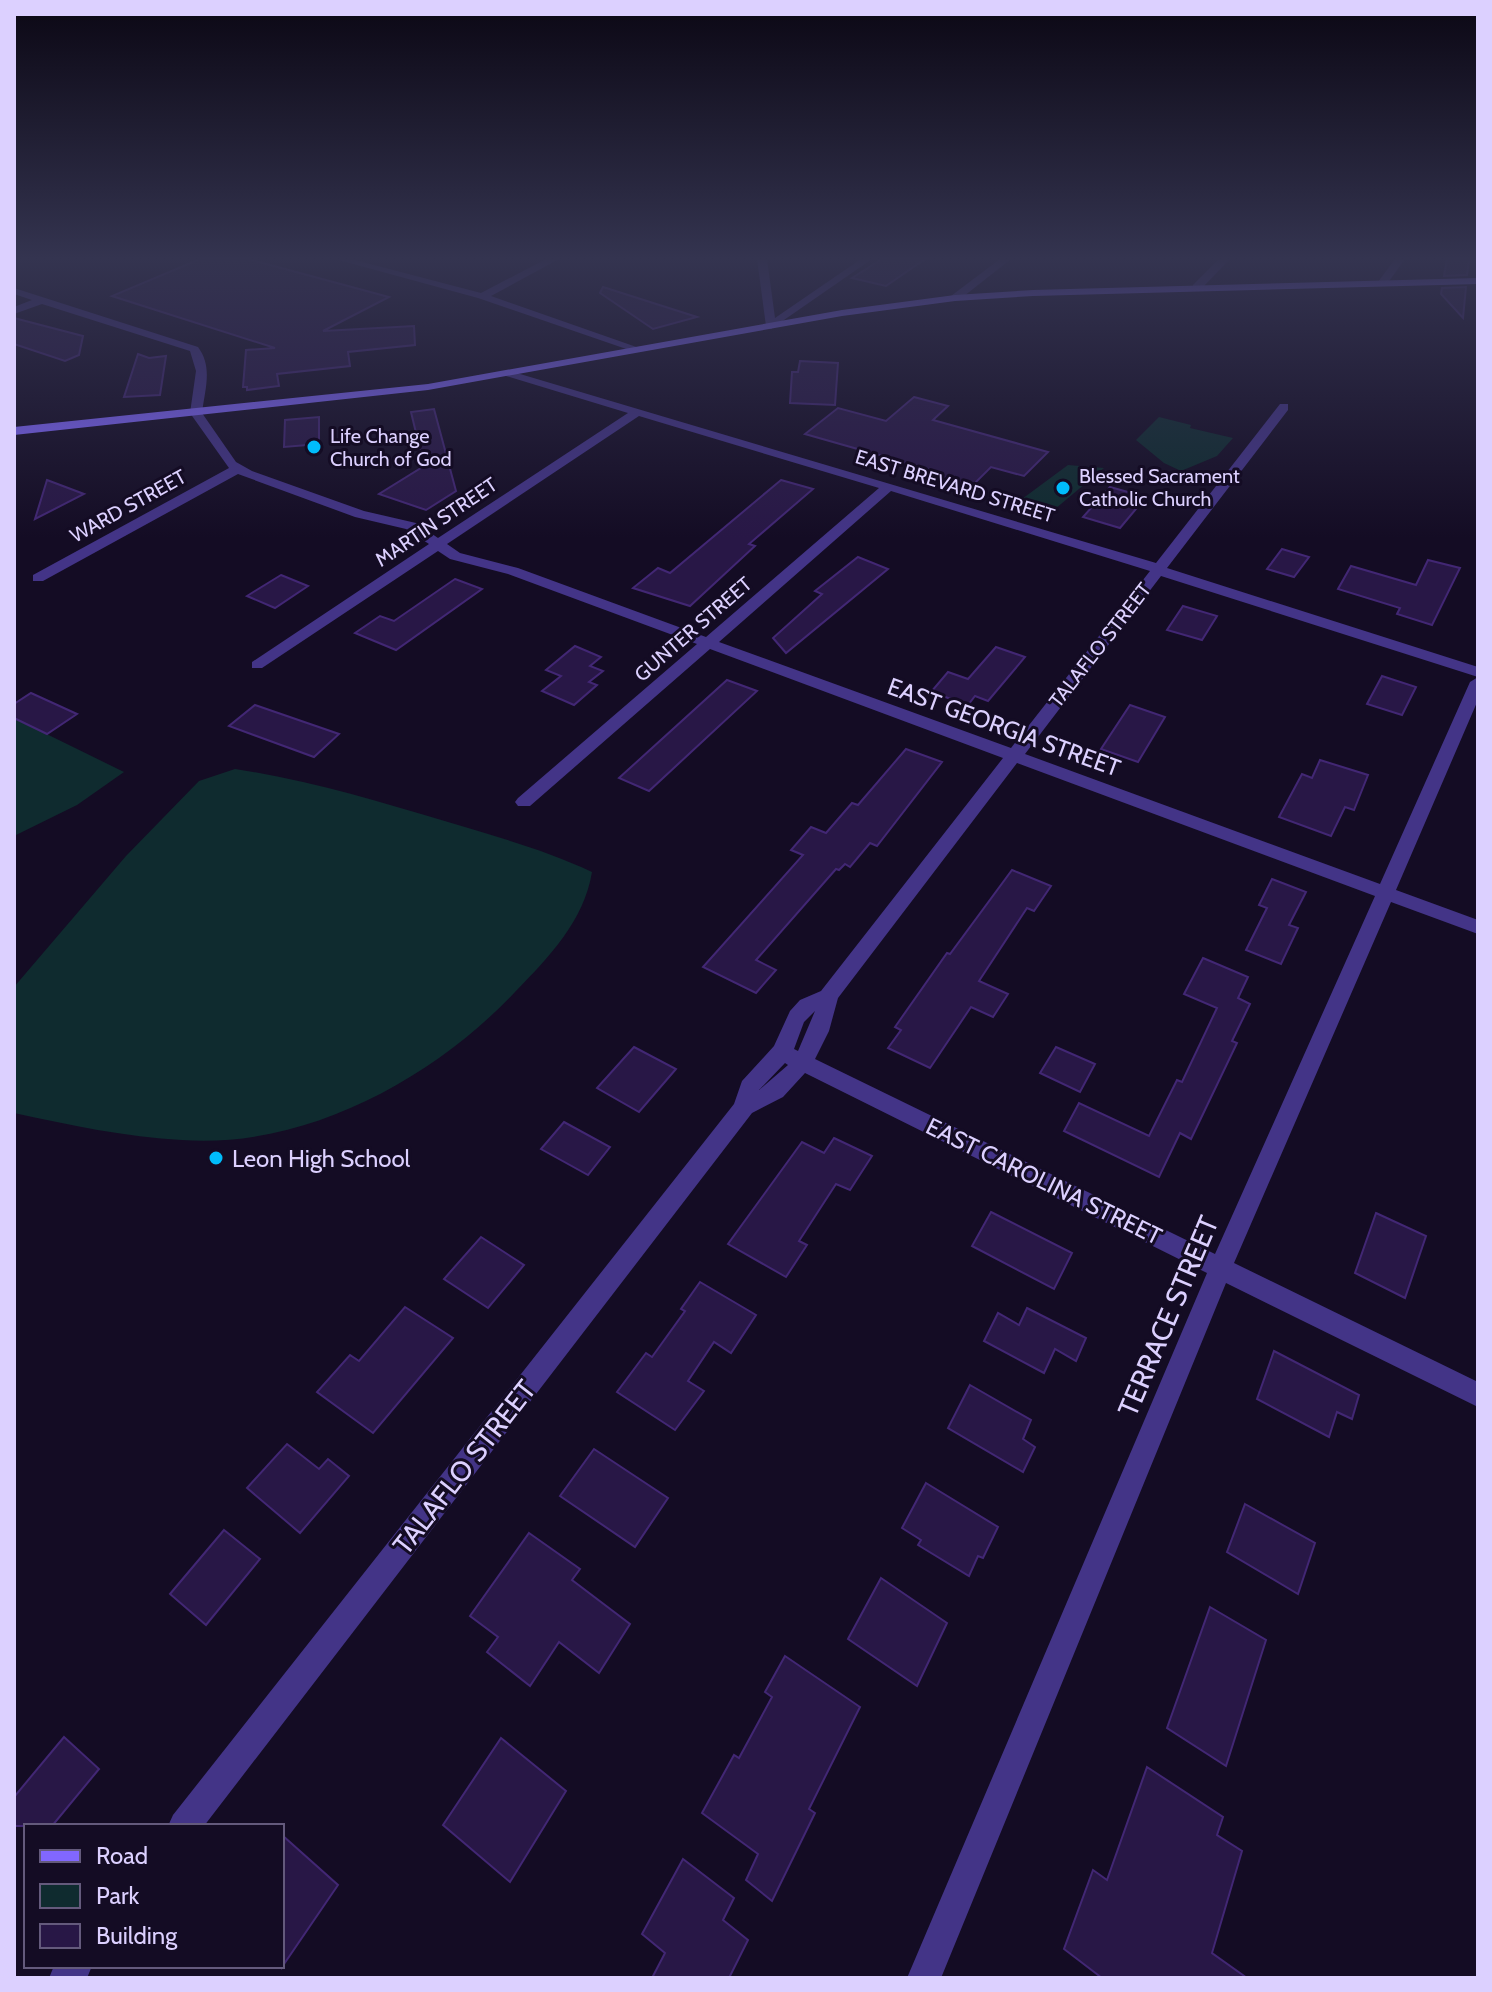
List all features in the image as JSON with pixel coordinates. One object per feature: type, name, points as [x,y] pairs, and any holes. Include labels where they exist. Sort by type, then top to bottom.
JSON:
[{"type":"street","points":[[197,352],[202,366],[196,413],[237,469]]},
{"type":"street","points":[[14,431],[374,395],[628,352]]},
{"type":"street","name":"EAST BREVARD STREET","points":[[510,374],[1158,570],[1478,672]]},
{"type":"street","name":"TALAFLO STREET","points":[[186,1824],[744,1107],[745,1092],[786,1045],[788,1029],[805,1007],[828,996],[1284,407]]},
{"type":"street","name":"MARTIN STREET","points":[[257,665],[637,412]]},
{"type":"street","name":"EAST GEORGIA STREET","points":[[237,469],[360,514],[399,534],[439,544],[455,556],[513,571],[1478,927]]},
{"type":"street","name":"WARD STREET","points":[[38,578],[237,469]]},
{"type":"street","name":"GUNTER STREET","points":[[524,802],[888,487]]},
{"type":"street","name":"TERRACE STREET","points":[[924,1978],[1221,1267],[1383,892],[1478,682]]},
{"type":"street","name":"TALAFLO STREET","points":[[744,1107],[762,1102],[803,1063],[825,1017],[828,996]]},
{"type":"street","name":"EAST CAROLINA STREET","points":[[781,1052],[1478,1395]]},
{"type":"green space","points":[[1159,417],[1233,438],[1217,456],[1181,471],[1164,463],[1136,440]]},
{"type":"green space","points":[[1068,465],[1104,468],[1055,509],[1022,499]]},
{"type":"green space","points":[[14,718],[124,772],[77,805],[14,836]]},
{"type":"green space","points":[[235,769],[342,792],[539,850],[592,872],[588,890],[573,922],[552,952],[482,1024],[406,1079],[364,1102],[320,1120],[274,1133],[228,1140],[182,1140],[119,1133],[14,1113],[14,987],[126,856],[199,781]]},
{"type":"building","points":[[38,352],[80,352],[65,361]]},
{"type":"building","points":[[246,352],[348,352],[350,366],[277,374],[279,386],[247,390],[243,387]]},
{"type":"building","points":[[138,354],[149,358],[166,356],[160,395],[124,397]]},
{"type":"building","points":[[800,361],[838,363],[835,405],[790,403],[792,372],[798,372]]},
{"type":"building","points":[[914,397],[948,406],[933,420],[1048,452],[1024,476],[991,467],[973,485],[805,434],[838,408],[886,421]]},
{"type":"building","points":[[434,409],[456,491],[426,510],[379,494],[424,466],[411,412]]},
{"type":"building","points":[[319,417],[319,444],[284,447],[285,420]]},
{"type":"building","points":[[47,480],[84,494],[35,519]]},
{"type":"building","points":[[781,480],[813,489],[749,544],[755,546],[690,606],[633,588],[658,568],[670,573]]},
{"type":"building","points":[[1110,487],[1146,497],[1120,528],[1083,517]]},
{"type":"building","points":[[1282,549],[1309,557],[1294,577],[1267,569]]},
{"type":"building","points":[[858,557],[888,569],[786,653],[773,638],[822,594],[815,591]]},
{"type":"building","points":[[1428,560],[1460,568],[1432,625],[1397,614],[1400,608],[1338,589],[1351,566],[1416,585]]},
{"type":"building","points":[[281,575],[308,586],[275,608],[247,596]]},
{"type":"building","points":[[455,579],[482,589],[396,650],[355,633],[380,616],[394,621]]},
{"type":"building","points":[[1183,606],[1217,616],[1202,640],[1167,630]]},
{"type":"building","points":[[575,646],[601,657],[590,666],[603,671],[589,682],[597,685],[574,705],[542,691],[561,676],[546,670]]},
{"type":"building","points":[[996,647],[1025,657],[988,701],[975,696],[968,705],[931,692],[948,672],[968,679]]},
{"type":"building","points":[[1382,676],[1416,687],[1402,715],[1367,704]]},
{"type":"building","points":[[727,680],[757,691],[649,791],[619,778]]},
{"type":"building","points":[[31,693],[77,714],[47,734],[14,718],[14,704]]},
{"type":"building","points":[[255,705],[339,734],[314,757],[229,726]]},
{"type":"building","points":[[1130,705],[1165,717],[1138,762],[1101,749]]},
{"type":"building","points":[[906,749],[942,762],[877,846],[870,843],[850,867],[845,864],[836,869],[756,960],[776,970],[756,993],[703,967],[803,855],[791,850],[811,827],[826,833],[852,803],[858,805]]},
{"type":"building","points":[[1320,760],[1368,775],[1354,810],[1345,807],[1331,836],[1279,817],[1302,774],[1312,778]]},
{"type":"building","points":[[1012,870],[1051,886],[1034,911],[1027,908],[979,981],[1008,994],[993,1017],[971,1007],[930,1068],[888,1048],[901,1030],[895,1027],[947,953],[950,954]]},
{"type":"building","points":[[1272,879],[1306,892],[1289,925],[1298,928],[1281,964],[1246,950],[1267,908],[1259,905]]},
{"type":"building","points":[[1203,958],[1248,977],[1238,998],[1250,1004],[1232,1041],[1237,1043],[1191,1139],[1180,1133],[1159,1177],[1064,1131],[1079,1103],[1149,1136],[1177,1080],[1182,1082],[1217,1008],[1184,994]]},
{"type":"building","points":[[634,1047],[676,1069],[639,1112],[597,1088]]},
{"type":"building","points":[[1056,1047],[1095,1064],[1080,1092],[1040,1073]]},
{"type":"building","points":[[564,1122],[610,1147],[588,1175],[541,1149]]},
{"type":"building","points":[[834,1138],[872,1156],[850,1190],[836,1184],[799,1241],[807,1245],[786,1277],[728,1244],[802,1142],[824,1153]]},
{"type":"building","points":[[991,1212],[1072,1253],[1054,1289],[972,1246]]},
{"type":"building","points":[[1376,1213],[1426,1236],[1405,1298],[1355,1273]]},
{"type":"building","points":[[481,1237],[524,1265],[488,1308],[444,1279]]},
{"type":"building","points":[[700,1282],[756,1315],[731,1353],[714,1342],[688,1381],[704,1391],[675,1430],[617,1392],[646,1353],[652,1357],[685,1311],[681,1309]]},
{"type":"building","points":[[405,1307],[453,1338],[373,1433],[317,1392],[350,1355],[359,1361]]},
{"type":"building","points":[[1027,1308],[1086,1338],[1076,1361],[1055,1349],[1044,1373],[984,1341],[998,1313],[1019,1325]]},
{"type":"building","points":[[1274,1351],[1359,1395],[1352,1419],[1337,1412],[1329,1437],[1257,1399]]},
{"type":"building","points":[[970,1385],[1031,1420],[1023,1439],[1035,1447],[1023,1472],[948,1428]]},
{"type":"building","points":[[287,1444],[319,1469],[328,1459],[349,1476],[300,1533],[247,1488]]},
{"type":"building","points":[[594,1449],[668,1498],[635,1547],[560,1496]]},
{"type":"building","points":[[926,1483],[998,1527],[983,1558],[978,1556],[969,1576],[918,1545],[921,1540],[902,1528]]},
{"type":"building","points":[[1245,1504],[1315,1543],[1298,1594],[1227,1552]]},
{"type":"building","points":[[224,1530],[260,1559],[206,1625],[170,1594]]},
{"type":"building","points":[[529,1533],[580,1569],[572,1580],[630,1624],[599,1673],[559,1642],[530,1686],[487,1652],[498,1637],[470,1616]]},
{"type":"building","points":[[881,1578],[947,1623],[917,1686],[848,1639]]},
{"type":"building","points":[[1210,1607],[1266,1640],[1226,1766],[1167,1728]]},
{"type":"building","points":[[785,1656],[860,1707],[809,1809],[815,1813],[772,1901],[746,1880],[758,1854],[702,1813],[734,1755],[739,1758],[772,1697],[765,1692]]},
{"type":"building","points":[[64,1737],[99,1769],[54,1824],[14,1826],[14,1797]]},
{"type":"building","points":[[501,1738],[566,1791],[510,1882],[443,1825]]},
{"type":"building","points":[[1147,1767],[1223,1817],[1217,1835],[1242,1851],[1212,1953],[1247,1978],[1102,1978],[1064,1949],[1093,1870],[1107,1880]]},
{"type":"building","points":[[284,1837],[338,1885],[284,1964]]},
{"type":"building","points":[[683,1859],[734,1898],[723,1920],[748,1940],[729,1978],[652,1978],[665,1953],[642,1934]]},
{"type":"place","name":"Life Change Church of God","points":[[314,447]]},
{"type":"place","name":"Blessed Sacrament Catholic Church","points":[[1063,488]]},
{"type":"place","name":"Leon High School","points":[[216,1158]]}]
